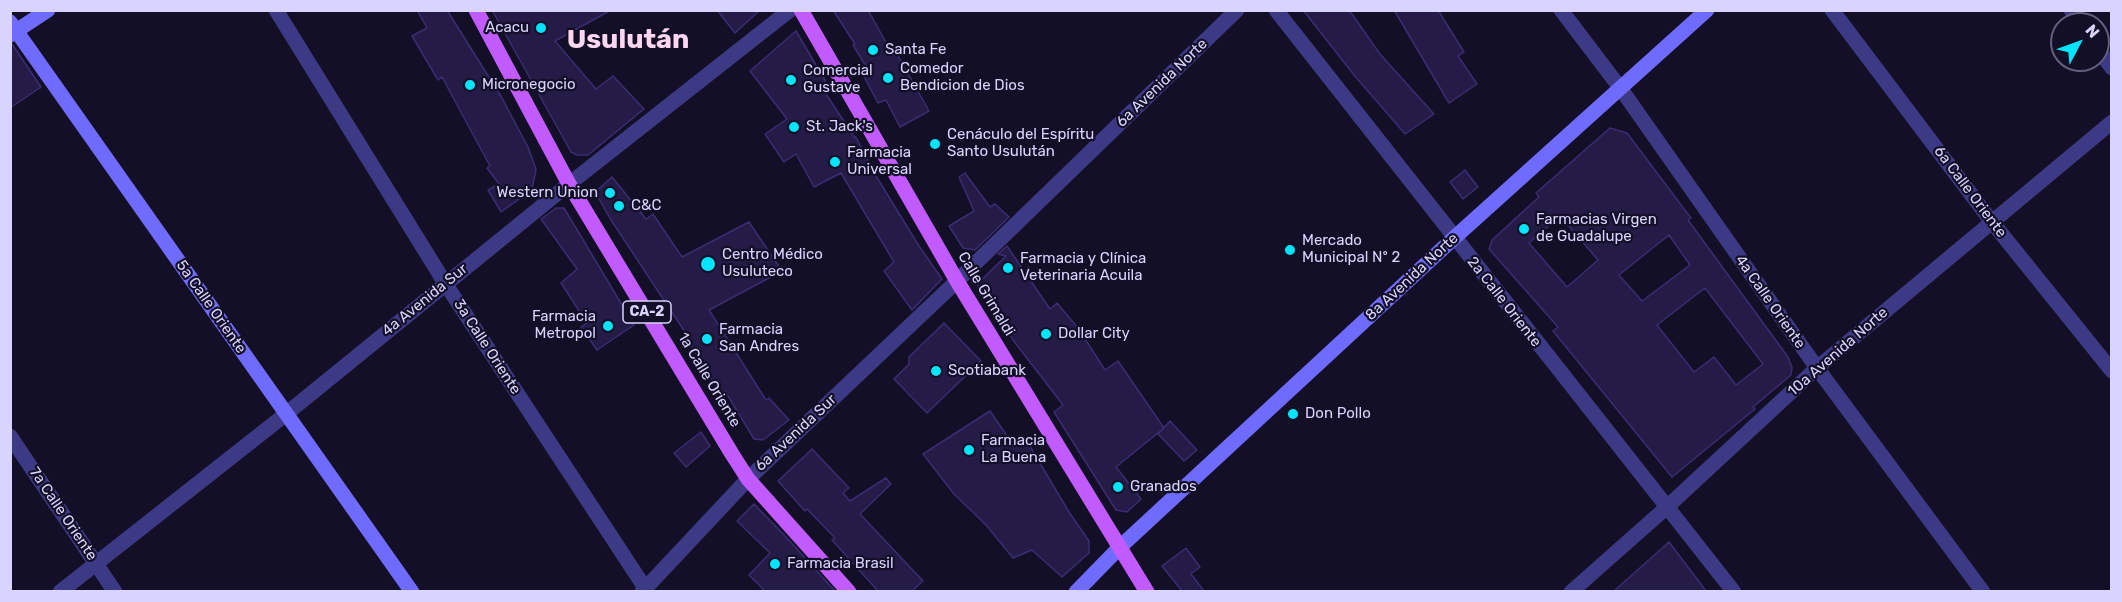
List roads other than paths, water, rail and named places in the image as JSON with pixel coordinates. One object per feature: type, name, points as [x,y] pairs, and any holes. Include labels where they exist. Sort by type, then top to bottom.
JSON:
[{"type":"main road","name":"1a Calle Oriente","points":[[476,10],[570,184],[748,479],[849,591]]},
{"type":"main road","name":"Calle Grimaldi","points":[[801,10],[957,281],[1147,591]]},
{"type":"street","points":[[13,29],[48,10]]},
{"type":"street","name":"3a Calle Oriente","points":[[276,10],[445,283],[643,590]]},
{"type":"street","name":"4a Avenida Sur","points":[[60,591],[286,414],[445,283],[790,10]]},
{"type":"street","name":"6a Avenida Norte","points":[[957,281],[1237,10]]},
{"type":"street","name":"2a Calle Oriente","points":[[1276,10],[1734,591]]},
{"type":"street","name":"4a Calle Oriente","points":[[1561,10],[1621,89],[1817,368],[1983,591]]},
{"type":"street","name":"8a Avenida Norte","points":[[1076,591],[1120,547],[1454,238],[1707,10]]},
{"type":"street","name":"6a Calle Oriente","points":[[1832,10],[1992,222],[2112,371]]},
{"type":"street","name":"5a Calle Oriente","points":[[13,29],[412,591]]},
{"type":"street","name":"10a Avenida Norte","points":[[1571,591],[1667,507],[1817,368],[2112,122]]},
{"type":"street","name":"6a Avenida Sur","points":[[643,590],[748,479],[957,281]]},
{"type":"street","name":"7a Calle Oriente","points":[[10,436],[115,591]]},
{"type":"place","name":"Acacu","points":[[541,28]]},
{"type":"place","name":"Santa Fe","points":[[873,50]]},
{"type":"place","name":"Comedor Bendicion de Dios","points":[[888,78]]},
{"type":"place","name":"Comercial Gustave","points":[[791,80]]},
{"type":"place","name":"Micronegocio","points":[[470,85]]},
{"type":"place","name":"St. Jack's","points":[[794,127]]},
{"type":"place","name":"Cenáculo del Espíritu Santo Usulután","points":[[935,144]]},
{"type":"place","name":"Farmacia Universal","points":[[835,162]]},
{"type":"place","name":"Western Union","points":[[610,193]]},
{"type":"place","name":"C&C","points":[[619,206]]},
{"type":"place","name":"Farmacias Virgen de Guadalupe","points":[[1524,229]]},
{"type":"place","name":"Mercado Municipal Nº 2","points":[[1290,250]]},
{"type":"place","name":"Centro Médico Usuluteco","points":[[708,264]]},
{"type":"place","name":"Farmacia y Clínica Veterinaria Acuila","points":[[1008,268]]},
{"type":"place","name":"Farmacia Metropol","points":[[608,326]]},
{"type":"place","name":"Dollar City","points":[[1046,334]]},
{"type":"place","name":"Farmacia San Andres","points":[[707,339]]},
{"type":"place","name":"Scotiabank","points":[[936,371]]},
{"type":"place","name":"Don Pollo","points":[[1293,414]]},
{"type":"place","name":"Farmacia La Buena","points":[[969,450]]},
{"type":"place","name":"Granados","points":[[1118,487]]},
{"type":"place","name":"Farmacia Brasil","points":[[775,564]]},
{"type":"district","name":"Usulután","points":[[628,40]]}]
